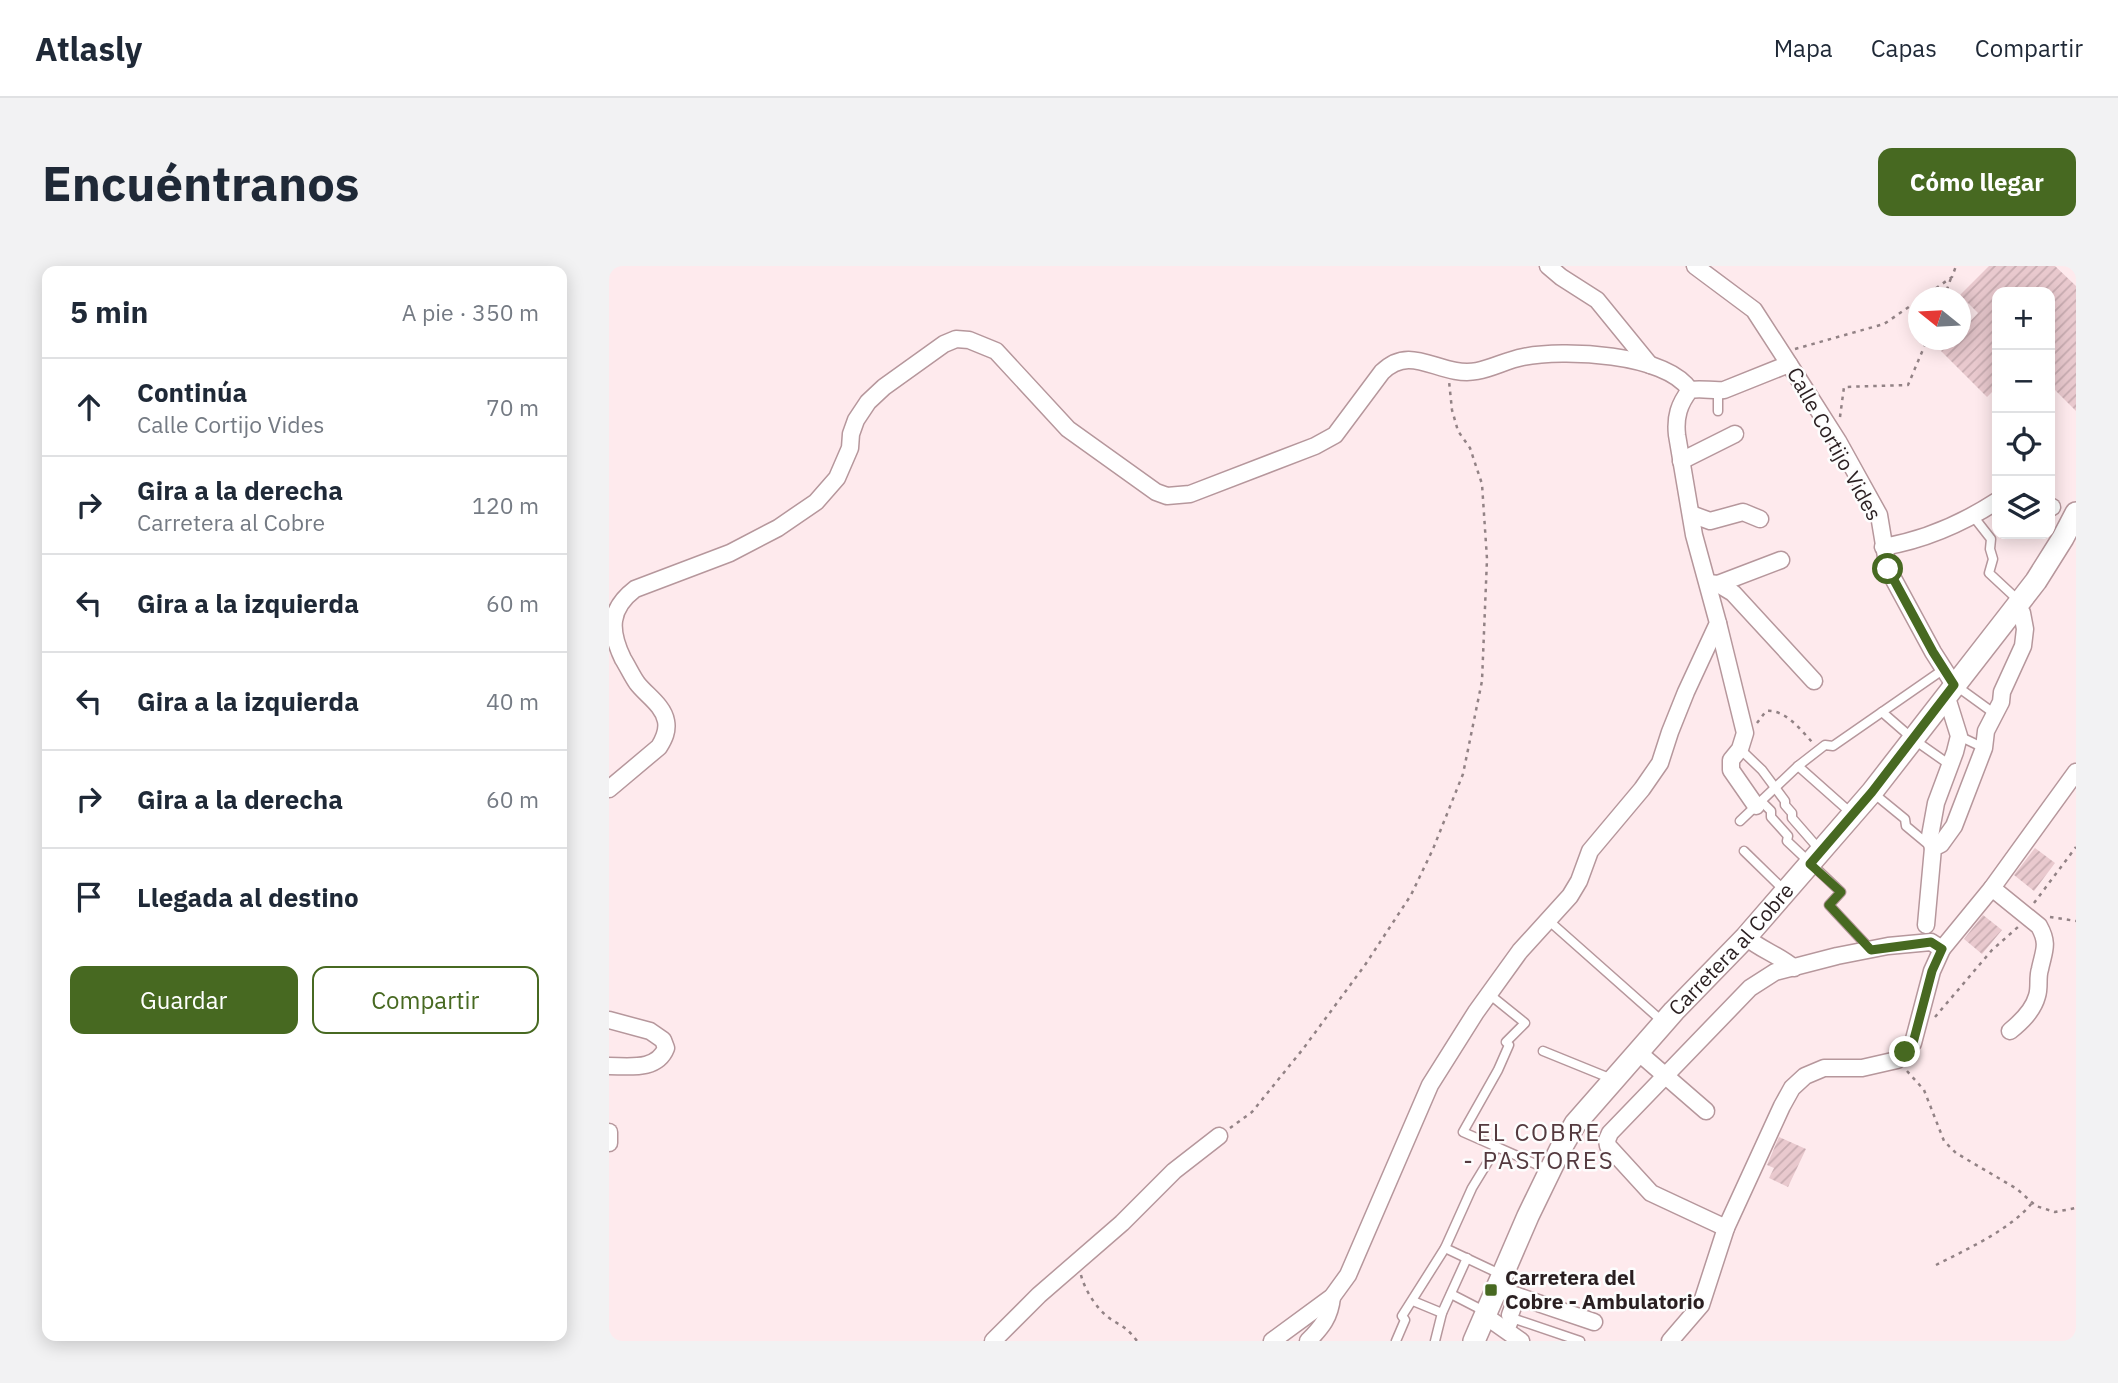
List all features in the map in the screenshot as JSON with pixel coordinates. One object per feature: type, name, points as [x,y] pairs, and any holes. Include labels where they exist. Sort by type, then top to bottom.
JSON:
[{"type":"street","points":[[1548,266],[1597,300],[1650,365]]},
{"type":"street","name":"Calle Cortijo Vides","points":[[1695,266],[1754,310],[1837,441],[1879,514],[1888,569],[1947,685],[1949,704],[1959,736]]},
{"type":"street","points":[[609,789],[659,747],[665,739],[667,729],[662,710],[636,682],[611,632],[611,619],[624,596],[635,589],[730,553],[778,528],[816,502],[837,478],[850,448],[856,420],[869,402],[884,387],[944,344],[969,340],[996,351],[1068,429],[1156,492],[1167,496],[1191,494],[1315,446],[1335,435],[1382,372],[1398,360],[1408,358],[1451,371],[1477,371],[1523,357],[1557,352],[1630,360],[1650,365],[1671,373],[1685,382],[1690,390]]},
{"type":"street","points":[[1758,804],[1731,770],[1731,760],[1740,749],[1745,733],[1719,623],[1713,583],[1691,514],[1675,422],[1683,398],[1690,390],[1699,388],[1718,391],[1786,358]]},
{"type":"street","points":[[1681,461],[1735,434]]},
{"type":"street","points":[[1883,547],[1911,542],[1973,516],[1992,504]]},
{"type":"street","points":[[1691,514],[1710,521],[1743,512],[1760,519]]},
{"type":"street","name":"Carretera al Cobre","points":[[1474,1341],[1486,1314],[1506,1287],[1549,1171],[1575,1124],[1664,1023],[1746,937],[1872,792],[1913,739],[1947,685],[2018,604],[2051,558],[2076,513]]},
{"type":"street","points":[[1713,583],[1781,561]]},
{"type":"street","points":[[1713,583],[1733,593],[1814,681]]},
{"type":"street","points":[[1933,848],[1941,844],[1954,826],[1984,748],[1986,731],[2001,702],[2002,692],[2025,638],[2022,613],[2018,604]]},
{"type":"street","points":[[1272,1341],[1332,1297],[1348,1275],[1430,1085],[1520,951],[1570,896],[1579,881],[1590,851],[1660,763],[1674,722],[1719,623]]},
{"type":"street","points":[[1698,666],[1709,658],[1722,658],[1728,662]]},
{"type":"street","points":[[1926,925],[1933,848],[1930,836],[1936,803],[1959,736]]},
{"type":"street","points":[[1670,1341],[1701,1305],[1726,1228],[1782,1106],[1793,1088],[1805,1076],[1823,1068],[1862,1068],[1898,1060],[1913,1043],[1932,971],[1942,949],[1992,888],[2076,772]]},
{"type":"street","points":[[1992,888],[2039,926],[2046,944],[2039,971],[2037,998],[2024,1019],[2010,1031]]},
{"type":"street","points":[[1746,937],[1794,968]]},
{"type":"street","points":[[1726,1228],[1651,1192],[1608,1146],[1609,1133],[1750,988],[1775,972],[1871,950],[1931,942],[1942,949]]},
{"type":"street","points":[[609,1020],[650,1031],[663,1040],[666,1048],[662,1055],[643,1066],[609,1066]]},
{"type":"street","points":[[1638,1052],[1706,1111]]},
{"type":"street","points":[[609,1132],[609,1143]]},
{"type":"street","points":[[993,1341],[1039,1295],[1122,1223],[1174,1171],[1219,1136]]},
{"type":"street","points":[[1510,1315],[1506,1287],[1594,1322]]},
{"type":"street","points":[[1308,1341],[1324,1325],[1332,1297]]},
{"type":"street","points":[[1486,1314],[1515,1337]]},
{"type":"lane","points":[[1718,391],[1718,411]]},
{"type":"lane","points":[[1973,516],[1991,539],[1993,559],[1989,573],[2018,604]]},
{"type":"lane","points":[[1740,821],[1818,750],[1833,746],[1882,712],[1947,685],[1995,714]]},
{"type":"lane","points":[[1882,712],[1913,739],[1950,765]]},
{"type":"lane","points":[[1959,736],[1984,748]]},
{"type":"lane","points":[[1740,749],[1762,770],[1785,801],[1816,858],[1841,892],[1829,905],[1871,950]]},
{"type":"lane","points":[[1798,766],[1853,815]]},
{"type":"lane","points":[[1872,792],[1905,819],[1906,826],[1933,848]]},
{"type":"lane","points":[[1758,804],[1771,811],[1771,817],[1788,836],[1787,841],[1816,858]]},
{"type":"lane","points":[[1744,851],[1786,892]]},
{"type":"lane","points":[[1548,920],[1664,1023]]},
{"type":"lane","points":[[1489,994],[1525,1023],[1506,1042],[1509,1045],[1498,1070],[1464,1132],[1549,1171]]},
{"type":"lane","points":[[1543,1051],[1614,1079]]},
{"type":"lane","points":[[1396,1341],[1405,1320],[1402,1316],[1445,1248],[1472,1188],[1497,1147]]},
{"type":"lane","points":[[1445,1248],[1467,1258],[1506,1287]]},
{"type":"lane","points":[[1435,1341],[1442,1313],[1467,1258]]},
{"type":"lane","points":[[1451,1294],[1486,1314]]},
{"type":"lane","points":[[1413,1301],[1442,1313]]},
{"type":"lane","points":[[1515,1337],[1515,1319],[1580,1341]]},
{"type":"path","points":[[1948,287],[1956,266]]},
{"type":"path","points":[[1937,287],[1952,277]]},
{"type":"path","points":[[1786,358],[1884,324],[1908,307]]},
{"type":"path","points":[[1837,441],[1844,387],[1908,386],[1923,350]]},
{"type":"path","points":[[1219,1136],[1252,1112],[1365,965],[1411,895],[1463,774],[1482,681],[1487,559],[1482,484],[1470,448],[1458,431],[1452,410],[1449,385],[1451,371]]},
{"type":"path","points":[[1754,727],[1766,711],[1773,710],[1796,723],[1818,750]]},
{"type":"path","points":[[1917,1028],[1936,1016],[1969,975],[2019,926],[2076,847]]},
{"type":"path","points":[[2025,915],[2076,921]]},
{"type":"path","points":[[1898,1060],[1924,1090],[1944,1141],[1956,1153],[2017,1189],[2036,1206],[2055,1212],[2076,1208]]},
{"type":"path","points":[[1936,1265],[2022,1215],[2032,1202]]},
{"type":"path","points":[[1078,1261],[1082,1279],[1102,1311],[1126,1327],[1137,1341]]},
{"type":"building","points":[[1989,266],[2055,266],[2076,286],[2076,411],[2055,390],[2055,287],[1992,287],[1992,392],[1987,397],[1941,351],[1971,350],[1971,320],[1978,313],[1971,306],[1971,287],[1968,287]]},
{"type":"building","points":[[2035,848],[2055,863],[2034,891],[2014,875]]},
{"type":"building","points":[[1983,915],[2002,930],[1982,954],[1964,939]]},
{"type":"building","points":[[1779,1137],[1806,1149],[1788,1187],[1769,1178],[1774,1168],[1767,1165]]},
{"type":"place","name":"Carretera del Cobre - Ambulatorio","points":[[1491,1290]]},
{"type":"district","name":"EL COBRE - PASTORES","points":[[1539,1147]]},
{"type":"route","points":[[1888,569],[1954,685],[1872,792],[1810,864],[1841,892],[1829,905],[1871,950],[1931,942],[1942,949],[1932,971],[1913,1043],[1905,1052]]}]
